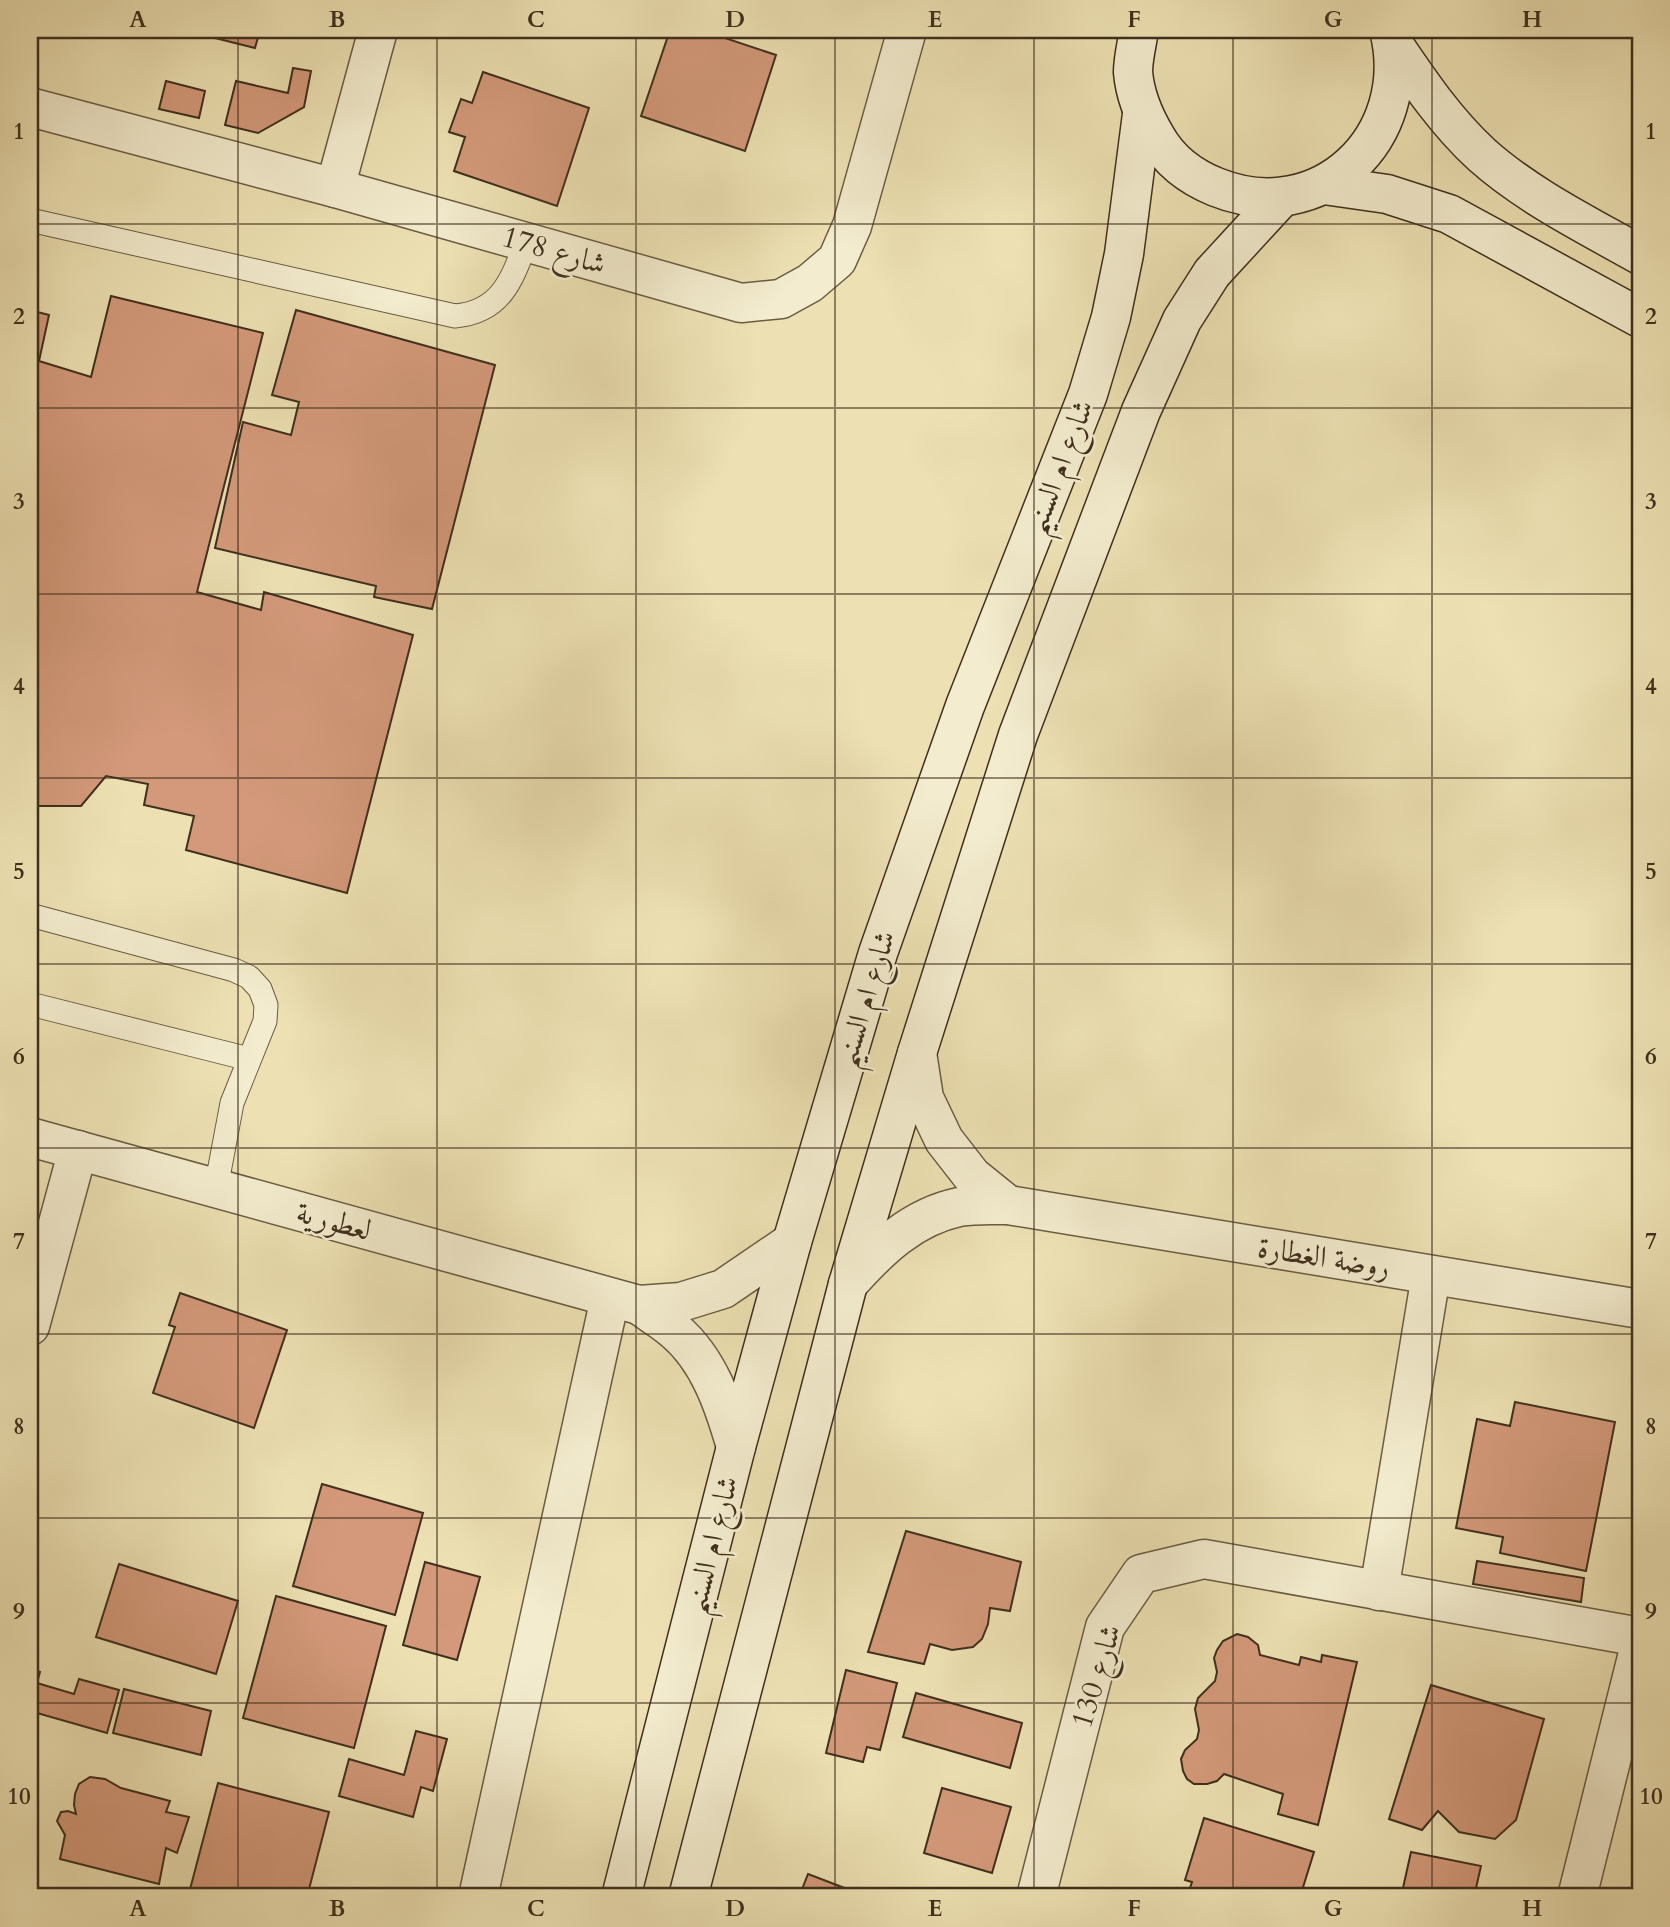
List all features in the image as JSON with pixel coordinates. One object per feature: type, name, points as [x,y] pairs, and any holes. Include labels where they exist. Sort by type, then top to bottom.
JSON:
[{"type":"street","points":[[335,188],[379,30]]},
{"type":"street","name":"شارع 178","points":[[30,107],[335,188],[741,303],[780,299],[810,284],[837,260],[852,226],[907,30]]},
{"type":"street","points":[[1139,30],[1133,71],[1142,114],[1164,152],[1197,180],[1238,196],[1281,198],[1324,184],[1358,160],[1383,125],[1394,84],[1391,36]]},
{"type":"street","points":[[1391,36],[1435,104],[1483,155],[1550,205],[1640,255]]},
{"type":"street","name":"شارع ام السنيم","points":[[621,1897],[736,1447],[792,1242],[878,953],[965,706],[1088,394],[1111,317],[1124,254],[1142,114]]},
{"type":"street","points":[[1324,184],[1387,194],[1449,214],[1640,318]]},
{"type":"street","name":"شارع ام السنيم","points":[[688,1897],[848,1284],[917,1053],[1018,735],[1141,411],[1182,320],[1212,273],[1281,198]]},
{"type":"street","name":"روضة الغطارة","points":[[917,1053],[925,1098],[944,1140],[972,1177],[1008,1205]]},
{"type":"street","name":"لعطورية","points":[[30,1137],[624,1302],[676,1331],[705,1367],[725,1408],[736,1447]]},
{"type":"street","points":[[30,1326],[78,1150]]},
{"type":"street","name":"روضة الغطارة","points":[[848,1284],[875,1254],[913,1224],[960,1207],[1008,1205],[1640,1309]]},
{"type":"street","name":"لعطورية","points":[[624,1302],[681,1302],[723,1289],[792,1242]]},
{"type":"street","points":[[1379,1591],[1431,1275]]},
{"type":"street","points":[[478,1897],[624,1302]]},
{"type":"street","name":"شارع 130","points":[[1036,1897],[1105,1627],[1141,1574],[1205,1559],[1640,1637]]},
{"type":"street","points":[[1577,1897],[1640,1645]]},
{"type":"lane","points":[[30,220],[455,316],[471,315],[487,308],[499,297],[515,272],[526,242]]},
{"type":"lane","points":[[30,915],[234,970],[249,977],[260,989],[266,1005],[265,1021],[232,1104],[216,1188]]},
{"type":"lane","points":[[30,1004],[249,1059]]},
{"type":"building","points":[[213,30],[260,30],[255,48],[211,37]]},
{"type":"building","points":[[670,30],[701,30],[776,55],[745,151],[641,116]]},
{"type":"building","points":[[293,68],[311,71],[304,107],[258,133],[225,125],[236,81],[288,93]]},
{"type":"building","points":[[483,72],[589,108],[557,206],[454,171],[465,137],[449,132],[461,99],[472,103]]},
{"type":"building","points":[[166,81],[205,91],[199,118],[159,109]]},
{"type":"building","points":[[111,296],[263,333],[197,592],[261,610],[264,592],[413,635],[347,893],[186,850],[194,816],[144,805],[148,784],[106,776],[81,806],[35,806],[30,802],[30,500],[33,483],[30,482],[30,310],[49,315],[39,361],[91,377]]},
{"type":"building","points":[[296,310],[495,365],[432,609],[374,597],[376,586],[215,548],[243,422],[291,435],[299,402],[272,395]]},
{"type":"building","points":[[180,1293],[287,1330],[254,1428],[153,1393],[175,1327],[169,1325]]},
{"type":"building","points":[[1515,1402],[1615,1422],[1586,1571],[1500,1553],[1503,1537],[1456,1528],[1477,1419],[1510,1426]]},
{"type":"building","points":[[322,1484],[423,1513],[395,1615],[293,1586]]},
{"type":"building","points":[[906,1531],[1021,1562],[1010,1611],[990,1608],[982,1639],[973,1647],[952,1650],[930,1644],[924,1664],[868,1652]]},
{"type":"building","points":[[1477,1561],[1584,1578],[1581,1602],[1473,1584]]},
{"type":"building","points":[[425,1562],[480,1577],[457,1660],[403,1645]]},
{"type":"building","points":[[119,1564],[238,1601],[216,1674],[96,1637]]},
{"type":"building","points":[[276,1596],[386,1626],[354,1748],[243,1718]]},
{"type":"building","points":[[1237,1634],[1248,1637],[1258,1645],[1260,1655],[1299,1665],[1301,1657],[1321,1662],[1322,1655],[1357,1662],[1318,1825],[1278,1814],[1283,1794],[1224,1774],[1217,1781],[1194,1784],[1187,1779],[1183,1771],[1181,1759],[1185,1750],[1197,1739],[1199,1730],[1195,1709],[1198,1698],[1215,1681],[1217,1672],[1214,1658],[1217,1650],[1223,1641]]},
{"type":"building","points":[[30,1669],[40,1672],[37,1683],[74,1694],[79,1679],[119,1690],[107,1733],[30,1711]]},
{"type":"building","points":[[846,1670],[897,1683],[880,1750],[867,1747],[863,1762],[826,1753]]},
{"type":"building","points":[[1431,1685],[1544,1719],[1516,1820],[1495,1839],[1459,1832],[1438,1811],[1422,1830],[1389,1819]]},
{"type":"building","points":[[124,1689],[211,1711],[201,1755],[113,1733]]},
{"type":"building","points":[[916,1693],[1022,1723],[1010,1768],[903,1737]]},
{"type":"building","points":[[416,1731],[447,1739],[433,1791],[421,1787],[413,1817],[339,1796],[349,1759],[404,1775]]},
{"type":"building","points":[[90,1777],[105,1779],[121,1788],[170,1801],[166,1812],[189,1817],[177,1853],[166,1848],[159,1884],[60,1859],[65,1835],[57,1821],[61,1812],[76,1814],[75,1794],[79,1784]]},
{"type":"building","points":[[218,1783],[329,1812],[307,1897],[188,1897]]},
{"type":"building","points":[[942,1788],[1011,1807],[992,1873],[924,1853]]},
{"type":"building","points":[[1204,1818],[1314,1852],[1300,1897],[1187,1897],[1192,1882],[1185,1880]]},
{"type":"building","points":[[1411,1852],[1481,1866],[1474,1897],[1401,1897]]},
{"type":"building","points":[[808,1874],[868,1897],[799,1897]]},
{"type":"building","points":[[62,1892],[84,1897],[61,1897]]}]
